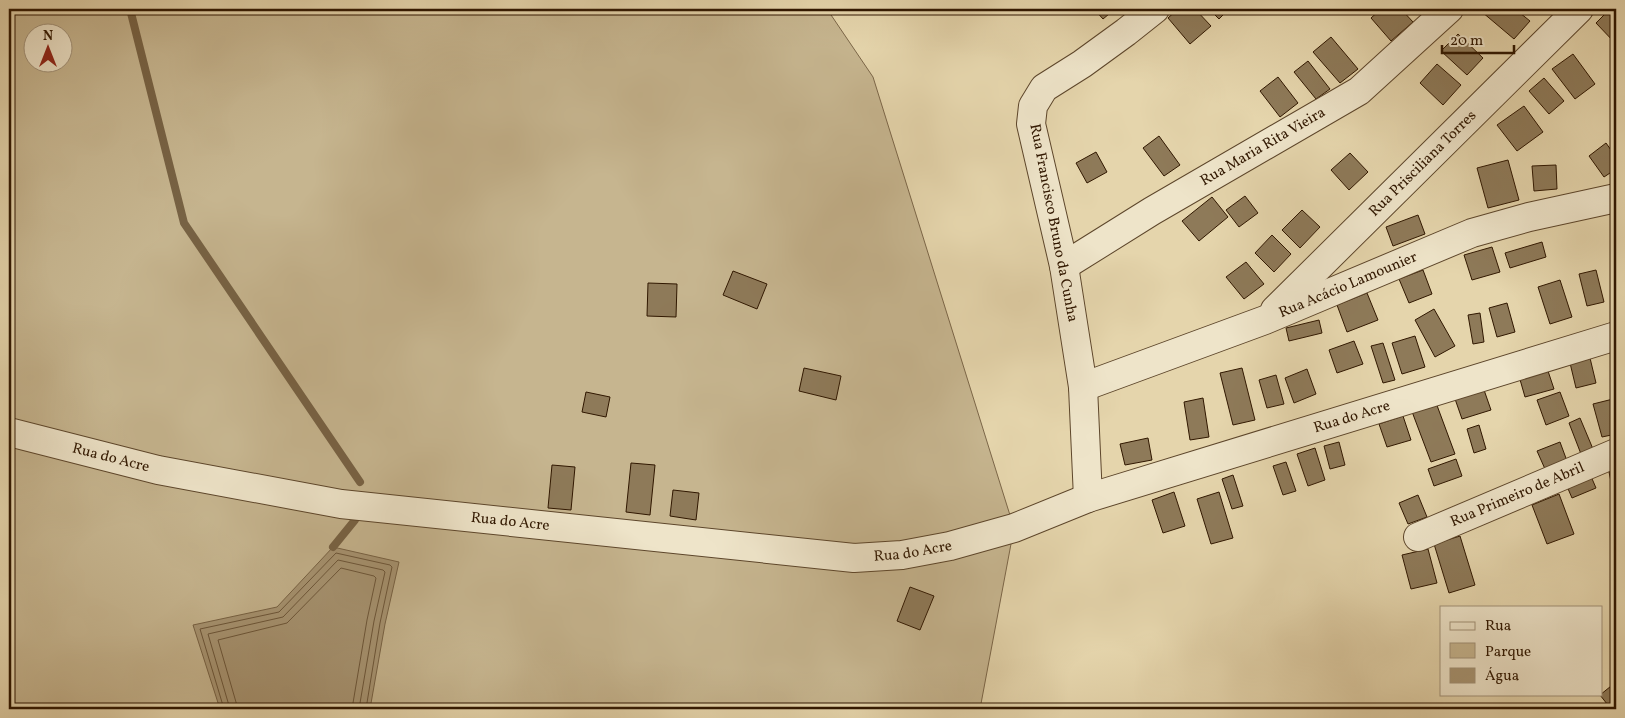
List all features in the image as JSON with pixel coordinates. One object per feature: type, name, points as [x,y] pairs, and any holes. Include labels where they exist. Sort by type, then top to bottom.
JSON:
[{"type":"street","name":"Rua Francisco Bruno da Cunha","points":[[1088,498],[1084,387],[1064,266],[1031,124],[1033,106],[1044,88],[1082,64],[1155,9]]},
{"type":"street","name":"Rua Maria Rita Vieira","points":[[1064,266],[1152,211],[1359,91],[1449,9]]},
{"type":"street","name":"Rua Prisciliana Torres","points":[[1265,320],[1579,9]]},
{"type":"street","name":"Rua Acácio Lamounier","points":[[1084,387],[1265,320],[1472,233],[1529,217],[1616,198]]},
{"type":"street","name":"Rua do Acre","points":[[9,432],[158,470],[341,504],[854,558],[902,555],[950,546],[1014,528],[1088,498],[1616,336]]},
{"type":"street","name":"Rua Primeiro de Abril","points":[[1418,536],[1616,453]]},
{"type":"green space","points":[[9,9],[827,9],[873,77],[1014,528],[980,709],[9,709]]},
{"type":"water","points":[[333,547],[399,562],[385,624],[370,709],[220,709],[193,625],[277,607]]},
{"type":"building","points":[[1094,9],[1115,9],[1103,19]]},
{"type":"building","points":[[1178,9],[1195,9],[1211,26],[1190,44],[1168,18]]},
{"type":"building","points":[[1209,9],[1229,9],[1219,19]]},
{"type":"building","points":[[1381,9],[1401,9],[1413,22],[1391,41],[1371,18]]},
{"type":"building","points":[[1485,9],[1515,9],[1530,21],[1514,39],[1482,12]]},
{"type":"building","points":[[1610,9],[1616,15],[1616,44],[1596,23]]},
{"type":"building","points":[[1458,34],[1483,58],[1467,75],[1441,51]]},
{"type":"building","points":[[1331,37],[1358,69],[1340,83],[1313,52]]},
{"type":"building","points":[[1573,54],[1595,84],[1575,99],[1552,69]]},
{"type":"building","points":[[1308,61],[1330,89],[1316,99],[1294,72]]},
{"type":"building","points":[[1437,64],[1461,85],[1443,105],[1420,83]]},
{"type":"building","points":[[1278,77],[1298,103],[1280,117],[1260,91]]},
{"type":"building","points":[[1544,78],[1564,101],[1549,114],[1529,91]]},
{"type":"building","points":[[1524,106],[1543,132],[1517,151],[1497,125]]},
{"type":"building","points":[[1159,136],[1180,165],[1164,176],[1143,148]]},
{"type":"building","points":[[1606,143],[1616,157],[1616,169],[1604,177],[1589,156]]},
{"type":"building","points":[[1096,152],[1107,172],[1087,183],[1076,163]]},
{"type":"building","points":[[1350,153],[1368,172],[1349,190],[1331,170]]},
{"type":"building","points":[[1508,160],[1519,200],[1488,208],[1477,168]]},
{"type":"building","points":[[1556,165],[1557,189],[1534,191],[1532,166]]},
{"type":"building","points":[[1245,196],[1258,213],[1239,227],[1226,210]]},
{"type":"building","points":[[1212,197],[1228,217],[1199,241],[1182,221]]},
{"type":"building","points":[[1302,210],[1320,227],[1300,248],[1282,230]]},
{"type":"building","points":[[1418,215],[1425,234],[1393,246],[1386,227]]},
{"type":"building","points":[[1272,235],[1291,254],[1274,272],[1255,253]]},
{"type":"building","points":[[1542,242],[1546,257],[1510,268],[1505,253]]},
{"type":"building","points":[[1492,247],[1500,272],[1472,280],[1464,255]]},
{"type":"building","points":[[1246,262],[1264,284],[1244,299],[1226,277]]},
{"type":"building","points":[[1423,270],[1432,294],[1409,303],[1399,279]]},
{"type":"building","points":[[1596,270],[1604,302],[1587,306],[1579,274]]},
{"type":"building","points":[[733,271],[767,284],[757,309],[723,295]]},
{"type":"building","points":[[1560,280],[1572,317],[1550,324],[1538,287]]},
{"type":"building","points":[[648,283],[677,284],[676,317],[647,316]]},
{"type":"building","points":[[1367,293],[1378,320],[1347,332],[1337,305]]},
{"type":"building","points":[[1507,303],[1515,332],[1497,337],[1489,308]]},
{"type":"building","points":[[1434,309],[1455,346],[1435,357],[1415,320]]},
{"type":"building","points":[[1480,313],[1484,342],[1473,344],[1468,315]]},
{"type":"building","points":[[1319,320],[1322,333],[1289,341],[1286,328]]},
{"type":"building","points":[[1415,336],[1425,367],[1402,374],[1392,343]]},
{"type":"building","points":[[1354,341],[1363,364],[1337,373],[1329,350]]},
{"type":"building","points":[[1383,343],[1395,380],[1383,383],[1371,346]]},
{"type":"building","points":[[1590,358],[1596,383],[1576,388],[1570,363]]},
{"type":"building","points":[[804,368],[841,376],[836,400],[799,391]]},
{"type":"building","points":[[1242,368],[1255,420],[1233,425],[1220,373]]},
{"type":"building","points":[[1547,368],[1554,389],[1525,397],[1519,376]]},
{"type":"building","points":[[1307,369],[1316,394],[1294,403],[1285,378]]},
{"type":"building","points":[[1276,375],[1284,404],[1267,408],[1259,380]]},
{"type":"building","points":[[1483,387],[1491,410],[1462,419],[1454,396]]},
{"type":"building","points":[[586,392],[610,397],[606,417],[582,412]]},
{"type":"building","points":[[1560,392],[1569,416],[1546,425],[1537,400]]},
{"type":"building","points":[[1203,398],[1209,437],[1190,440],[1184,402]]},
{"type":"building","points":[[1613,399],[1616,412],[1616,434],[1602,437],[1593,404]]},
{"type":"building","points":[[1435,400],[1455,454],[1431,462],[1411,409]]},
{"type":"building","points":[[1403,416],[1411,440],[1387,447],[1379,424]]},
{"type":"building","points":[[1580,418],[1593,449],[1581,454],[1569,423]]},
{"type":"building","points":[[1479,425],[1486,449],[1474,453],[1467,429]]},
{"type":"building","points":[[1148,438],[1152,460],[1125,465],[1120,444]]},
{"type":"building","points":[[1339,442],[1345,465],[1330,469],[1324,446]]},
{"type":"building","points":[[1560,442],[1567,461],[1545,469],[1537,451]]},
{"type":"building","points":[[1315,448],[1325,480],[1308,486],[1297,454]]},
{"type":"building","points":[[1456,459],[1462,476],[1434,486],[1428,469]]},
{"type":"building","points":[[1286,462],[1296,491],[1283,495],[1273,466]]},
{"type":"building","points":[[631,463],[655,465],[650,515],[626,512]]},
{"type":"building","points":[[552,465],[575,467],[571,510],[548,508]]},
{"type":"building","points":[[1616,470],[1616,506],[1609,472]]},
{"type":"building","points":[[1590,474],[1596,488],[1572,498],[1566,484]]},
{"type":"building","points":[[1233,475],[1243,506],[1232,509],[1222,479]]},
{"type":"building","points":[[673,490],[699,493],[696,520],[670,516]]},
{"type":"building","points":[[1174,492],[1185,526],[1163,533],[1152,500]]},
{"type":"building","points":[[1219,492],[1233,538],[1211,544],[1197,499]]},
{"type":"building","points":[[1559,494],[1574,534],[1547,544],[1532,505]]},
{"type":"building","points":[[1418,495],[1427,517],[1408,524],[1399,503]]},
{"type":"building","points":[[1460,536],[1475,585],[1449,593],[1434,544]]},
{"type":"building","points":[[1428,549],[1437,583],[1411,589],[1402,555]]},
{"type":"building","points":[[910,587],[934,596],[920,630],[897,621]]},
{"type":"building","points":[[1616,682],[1616,709],[1611,709],[1601,696]]},
{"type":"waterway","points":[[130,9],[184,223],[360,482]]},
{"type":"waterway","points":[[333,547],[355,520]]}]
